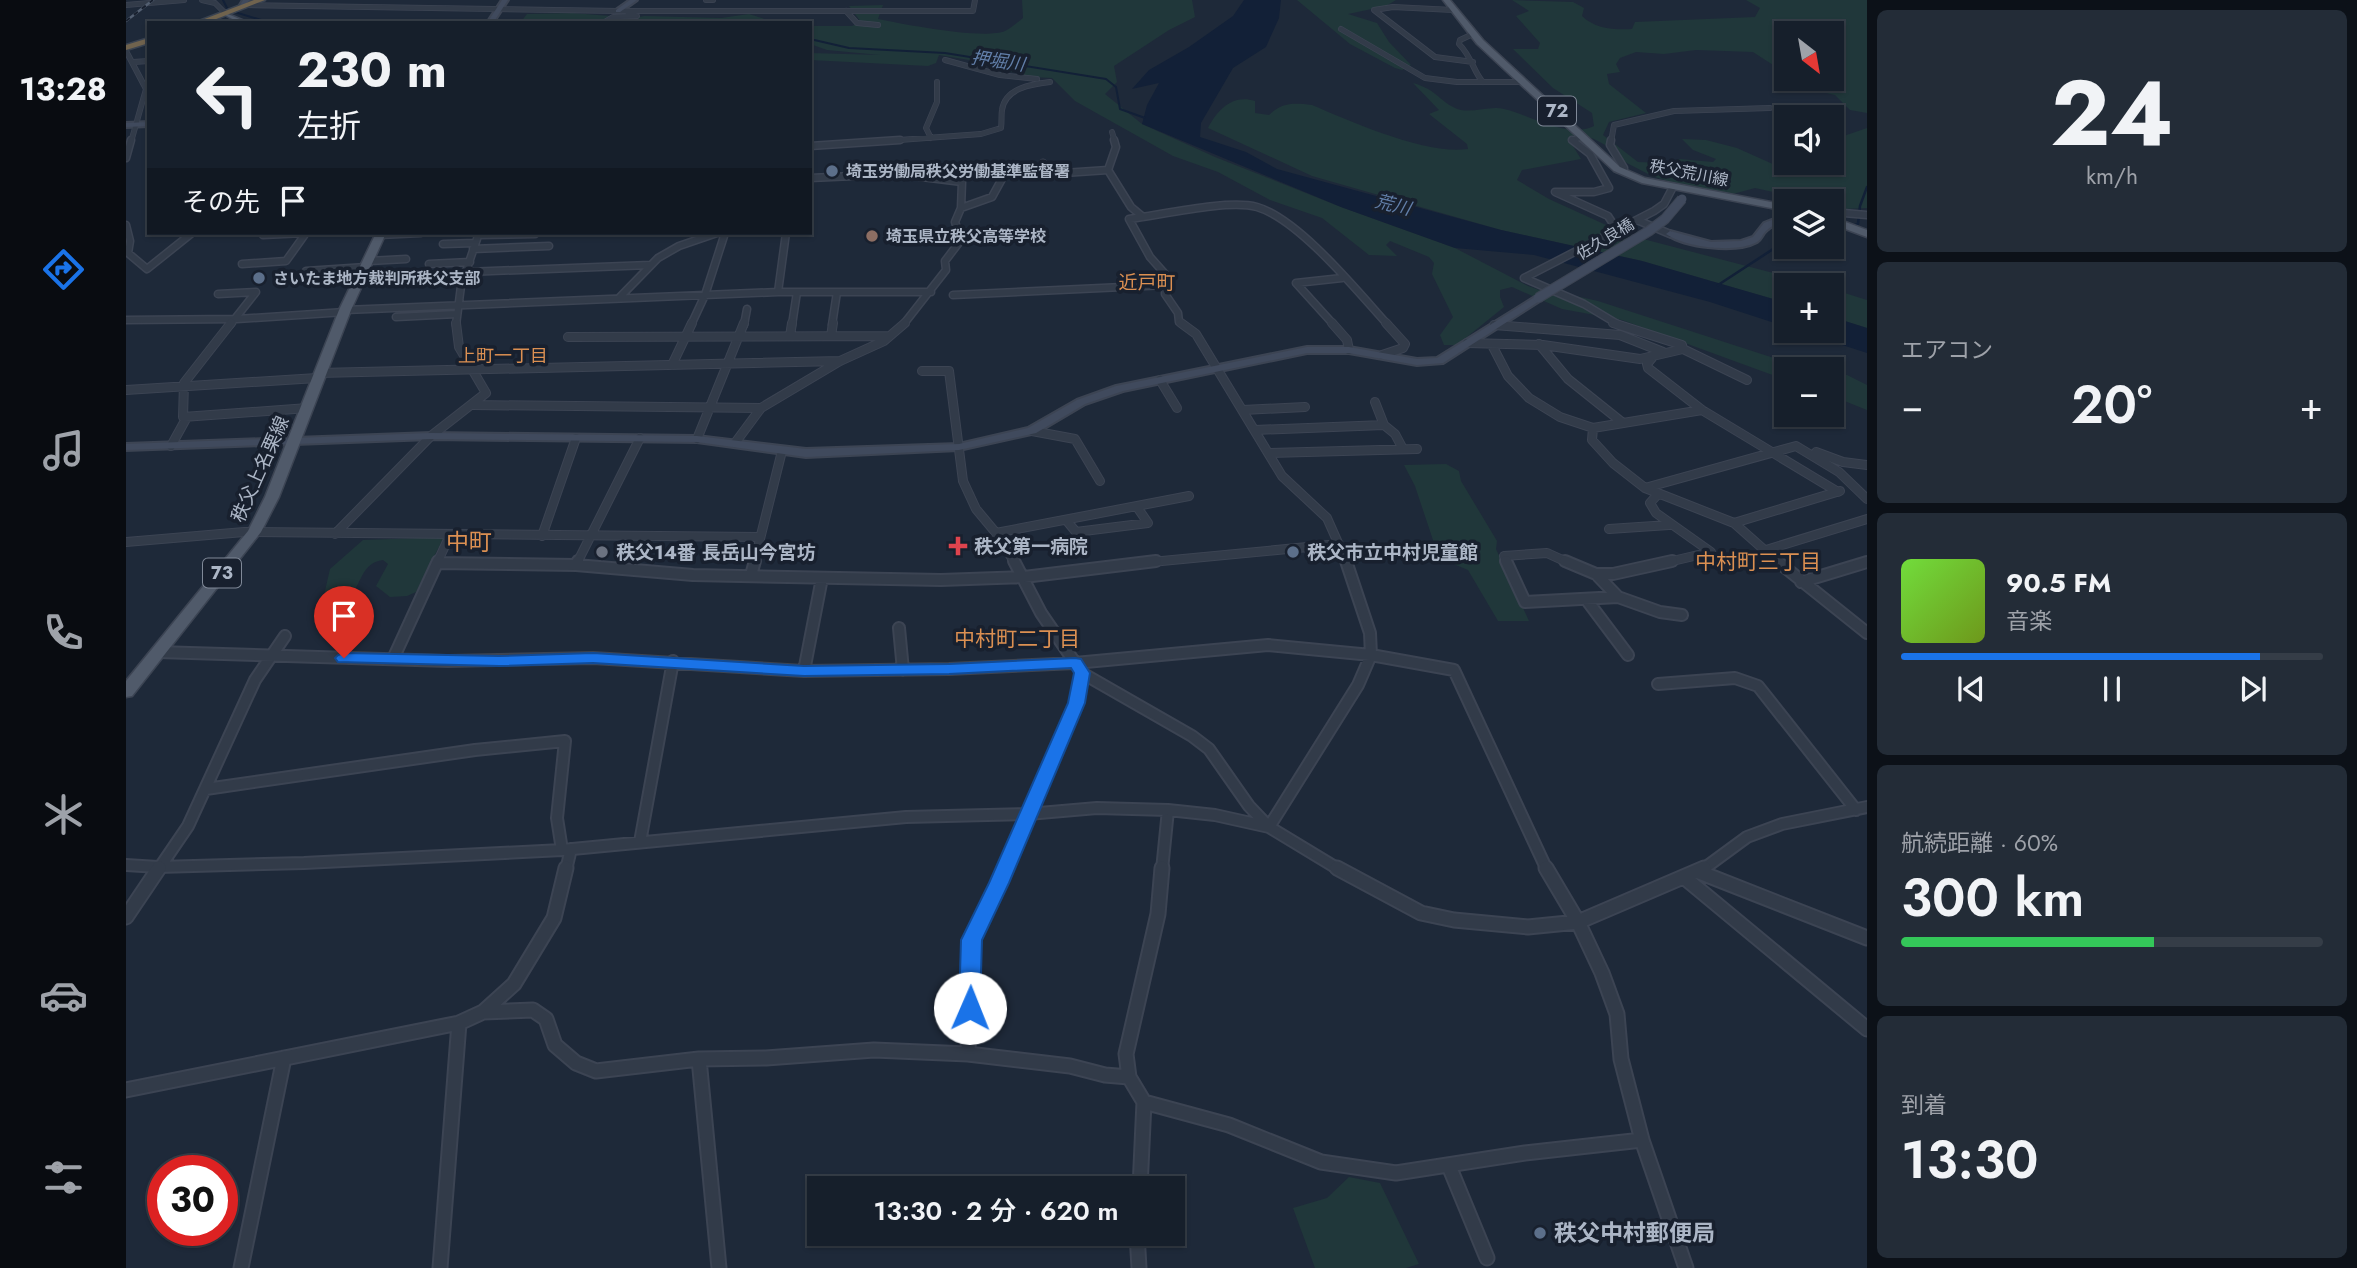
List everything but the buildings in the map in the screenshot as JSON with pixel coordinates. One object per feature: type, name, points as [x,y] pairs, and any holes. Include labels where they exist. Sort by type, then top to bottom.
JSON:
[{"type":"highway","points":[[203,21],[261,0]]},
{"type":"highway","points":[[126,49],[147,41]]},
{"type":"main road","name":"秩父荒川線","points":[[1446,0],[1473,34],[1617,169],[1643,180],[1673,187],[1774,206]]},
{"type":"main road","points":[[227,12],[243,21]]},
{"type":"main road","points":[[1844,225],[1865,233]]},
{"type":"main road","name":"秩父上名栗線","points":[[126,692],[254,532],[272,497],[318,376],[380,235]]},
{"type":"street","points":[[126,5],[184,0]]},
{"type":"street","points":[[202,0],[215,3],[227,12]]},
{"type":"street","points":[[368,7],[376,0]]},
{"type":"street","points":[[491,21],[505,0]]},
{"type":"street","points":[[618,11],[634,0]]},
{"type":"street","points":[[706,0],[713,0]]},
{"type":"street","points":[[726,11],[734,0]]},
{"type":"street","points":[[776,11],[781,0]]},
{"type":"street","points":[[845,10],[847,0]]},
{"type":"street","points":[[245,4],[618,11],[973,11],[975,0]]},
{"type":"street","points":[[1453,10],[1393,7],[1374,10],[1435,57],[1473,62]]},
{"type":"street","points":[[845,10],[857,23],[878,25]]},
{"type":"street","points":[[606,21],[613,17],[637,16],[616,13],[618,11]]},
{"type":"street","points":[[1341,29],[1425,78],[1448,82],[1525,82]]},
{"type":"street","points":[[1473,34],[1460,40],[1459,44],[1473,62],[1482,82]]},
{"type":"street","points":[[126,49],[147,89],[130,125],[126,158]]},
{"type":"street","points":[[812,146],[981,134],[1001,128],[1002,110],[1015,92],[1029,84],[1052,82],[1000,75],[945,60]]},
{"type":"street","points":[[133,62],[147,61]]},
{"type":"street","points":[[931,138],[926,128],[937,102],[937,82]]},
{"type":"street","points":[[1617,169],[1624,169],[1610,145],[1611,129],[1614,125],[1674,111],[1770,108]]},
{"type":"street","points":[[1108,170],[1116,147],[1112,132]]},
{"type":"street","points":[[1583,137],[1572,140],[1590,154],[1609,188],[1594,192],[1555,192],[1608,216],[1617,230]]},
{"type":"street","points":[[1043,163],[1049,174],[1108,170]]},
{"type":"street","points":[[1108,170],[1131,207],[1143,217]]},
{"type":"street","points":[[735,443],[761,408],[840,361],[884,341],[908,321],[946,270],[945,261],[961,240],[955,222],[961,208],[962,182],[898,174],[812,178]]},
{"type":"street","points":[[961,208],[992,197],[1003,177]]},
{"type":"street","points":[[1673,187],[1664,204],[1525,276],[1531,283],[1584,304],[1612,323],[1682,345],[1683,349],[1747,380]]},
{"type":"street","name":"佐久良橋","points":[[126,447],[431,436],[697,439],[806,453],[959,447],[1032,431],[1092,397],[1160,380],[1307,351],[1349,350],[1417,362],[1439,362],[1494,325],[1658,225],[1688,189]]},
{"type":"street","points":[[1269,827],[1337,720],[1371,655],[1370,633],[1350,569],[1327,518],[1292,488],[1196,334],[1179,322],[1178,313],[1166,295],[1166,275],[1150,257],[1129,219],[1256,206],[1307,239],[1405,344],[1403,348],[1382,355]]},
{"type":"street","points":[[1844,213],[1867,215]]},
{"type":"street","points":[[1637,220],[1670,234],[1707,243],[1739,244],[1752,242],[1758,238],[1764,227],[1774,223]]},
{"type":"street","points":[[126,225],[130,241],[127,253],[147,269],[190,235]]},
{"type":"street","points":[[242,264],[286,261],[304,235]]},
{"type":"street","points":[[443,244],[525,235]]},
{"type":"street","points":[[619,298],[650,265],[679,246],[711,235]]},
{"type":"street","points":[[672,365],[705,295],[724,235]]},
{"type":"street","points":[[778,292],[786,235]]},
{"type":"street","points":[[476,240],[549,246]]},
{"type":"street","points":[[335,534],[431,436],[486,393],[462,354],[456,337],[456,305],[476,240]]},
{"type":"street","points":[[306,271],[406,259]]},
{"type":"street","points":[[429,264],[470,262]]},
{"type":"street","points":[[467,272],[650,265]]},
{"type":"street","points":[[1342,278],[1296,284],[1347,340],[1349,350]]},
{"type":"street","points":[[953,295],[1166,285]]},
{"type":"street","points":[[218,293],[256,292],[182,388],[183,418],[307,408]]},
{"type":"street","points":[[126,320],[237,318],[456,305],[778,292],[931,292]]},
{"type":"street","points":[[790,336],[797,292]]},
{"type":"street","points":[[831,336],[837,292]]},
{"type":"street","points":[[697,439],[743,331],[747,309]]},
{"type":"street","points":[[396,317],[457,314]]},
{"type":"street","points":[[1494,325],[1620,335],[1664,352]]},
{"type":"street","points":[[568,337],[889,336]]},
{"type":"street","points":[[1467,342],[1493,346],[1539,344],[1617,357],[1652,358]]},
{"type":"street","points":[[1539,344],[1568,379],[1623,422]]},
{"type":"street","points":[[1493,346],[1508,376],[1529,398],[1560,417],[1592,428],[1702,410]]},
{"type":"street","points":[[1683,349],[1664,352],[1652,358],[1647,364],[1648,368],[1702,410],[1838,492]]},
{"type":"street","points":[[126,390],[318,376],[472,369],[840,361]]},
{"type":"street","points":[[922,371],[949,370],[962,481],[976,509],[996,533],[1024,577],[1041,613],[1082,673],[1192,736],[1209,749],[1249,806],[1269,827],[1312,855],[1421,913],[1454,920],[1528,927],[1578,922],[1699,872],[1747,837],[1782,824],[1862,808],[1758,686],[1735,678],[1658,684]]},
{"type":"street","points":[[1160,380],[1177,408]]},
{"type":"street","points":[[1375,402],[1384,425],[1395,434],[1403,449]]},
{"type":"street","points":[[473,405],[761,408]]},
{"type":"street","points":[[1243,410],[1305,407]]},
{"type":"street","points":[[171,446],[187,417]]},
{"type":"street","points":[[1255,430],[1384,425]]},
{"type":"street","points":[[1592,428],[1592,440],[1613,463],[1645,488],[1734,523],[1801,582],[1867,633]]},
{"type":"street","points":[[1032,431],[1075,439],[1100,481]]},
{"type":"street","points":[[542,536],[576,438]]},
{"type":"street","points":[[576,565],[640,438]]},
{"type":"street","points":[[1645,488],[1796,446],[1804,446],[1843,462],[1867,465]]},
{"type":"street","points":[[1796,446],[1839,472],[1867,499]]},
{"type":"street","points":[[1269,453],[1418,449]]},
{"type":"street","points":[[751,575],[782,451]]},
{"type":"street","points":[[1734,523],[1854,488]]},
{"type":"street","points":[[1596,574],[1613,574],[1712,552],[1656,513],[1650,503],[1658,494]]},
{"type":"street","points":[[996,533],[1189,496]]},
{"type":"street","points":[[1067,521],[1076,532],[1148,523],[1137,507]]},
{"type":"street","points":[[1766,550],[1867,519]]},
{"type":"street","points":[[1609,529],[1670,524]]},
{"type":"street","points":[[126,542],[254,532],[760,537]]},
{"type":"street","points":[[393,659],[450,535]]},
{"type":"street","points":[[437,563],[576,565],[633,572],[941,580],[1024,577],[1178,558],[1339,544]]},
{"type":"street","points":[[1618,597],[1596,574],[1547,552],[1504,556],[1525,602],[1618,597],[1660,612],[1682,615]]},
{"type":"street","points":[[1801,582],[1867,562]]},
{"type":"street","points":[[804,671],[822,578]]},
{"type":"street","points":[[1586,599],[1628,655]]},
{"type":"street","points":[[899,628],[902,670]]},
{"type":"street","points":[[126,917],[188,826],[255,680],[285,636]]},
{"type":"street","points":[[158,652],[499,661],[593,658],[804,671],[1075,663],[1268,645],[1371,655],[1454,670],[1541,860],[1578,922],[1602,973],[1617,1014],[1621,1059],[1642,1140],[1686,1268]]},
{"type":"street","points":[[640,842],[673,661]]},
{"type":"street","points":[[968,1054],[971,940],[1076,703],[1082,673]]},
{"type":"street","points":[[126,1090],[458,1023],[483,1012],[514,984],[554,918],[566,850],[557,818],[565,741],[469,749],[273,782],[206,789]]},
{"type":"street","points":[[126,866],[159,867],[566,850],[906,817],[1028,814],[1097,808],[1168,810],[1215,815],[1269,827]]},
{"type":"street","points":[[1141,1176],[1144,1102],[1129,1077],[1126,1054],[1158,914],[1168,810]]},
{"type":"street","points":[[1699,872],[1867,938]]},
{"type":"street","points":[[1685,878],[1867,1029]]},
{"type":"street","points":[[483,1012],[533,1010],[546,1019],[555,1045],[576,1063],[596,1071],[699,1059],[766,1058],[874,1050],[968,1054],[1070,1066],[1105,1075],[1129,1077]]},
{"type":"street","points":[[440,1268],[458,1023]]},
{"type":"street","points":[[241,1268],[284,1058]]},
{"type":"street","points":[[699,1059],[719,1268]]},
{"type":"street","points":[[1144,1102],[1228,1125],[1321,1162],[1396,1173],[1525,1153],[1642,1140]]},
{"type":"street","points":[[1449,1166],[1487,1258]]},
{"type":"street","points":[[1138,1246],[1139,1268]]},
{"type":"green space","points":[[1022,0],[1192,0],[1195,17],[1169,30],[1114,66],[1117,82],[1105,94],[1142,124],[1215,157],[1341,207],[1455,248],[1528,286],[1562,298],[1576,296],[1598,301],[1774,358],[1774,375],[1622,320],[1562,309],[1512,287],[1500,290],[1504,307],[1457,345],[1444,345],[1440,335],[1453,317],[1432,274],[1434,263],[1429,257],[1390,241],[1386,245],[1397,256],[1369,255],[1322,218],[1270,200],[1218,172],[1173,156],[1075,101],[1052,78],[1031,77],[969,60],[939,55],[936,63],[928,66],[812,60],[812,53],[880,55],[827,50],[812,45],[812,26],[852,26],[861,22],[849,6],[883,5],[878,19],[943,30],[979,34],[1005,31],[1023,18]]},
{"type":"green space","points":[[1297,0],[1396,0],[1386,6],[1348,14],[1377,23],[1389,42],[1411,65],[1402,70],[1395,68],[1350,44]]},
{"type":"green space","points":[[1512,0],[1573,2],[1584,8],[1582,16],[1593,24],[1606,28],[1632,29],[1635,22],[1755,17],[1760,8],[1746,0],[1867,0],[1867,113],[1850,110],[1835,95],[1817,91],[1844,91],[1844,21],[1774,21],[1774,66],[1753,52],[1636,52],[1620,58],[1616,64],[1620,72],[1607,74],[1609,84],[1646,113],[1609,122],[1603,135],[1638,162],[1664,163],[1680,159],[1713,162],[1716,159],[1693,150],[1682,139],[1706,140],[1737,148],[1774,165],[1774,175],[1844,175],[1844,136],[1867,128],[1867,208],[1844,209],[1844,189],[1774,189],[1774,192],[1755,188],[1733,194],[1674,183],[1652,176],[1621,160],[1619,154],[1581,135],[1568,138],[1581,159],[1522,170],[1517,180],[1549,199],[1628,235],[1774,273],[1774,299],[1642,261],[1501,230],[1312,176],[1208,128],[1221,109],[1233,101],[1247,99],[1255,101],[1255,113],[1269,115],[1289,104],[1312,105],[1389,136],[1432,147],[1468,149],[1467,144],[1429,114],[1439,110],[1413,83],[1461,110],[1498,108],[1573,130],[1594,126],[1592,113],[1553,88],[1513,49],[1538,49],[1540,43],[1516,16],[1529,11]]},
{"type":"green space","points":[[527,14],[721,18],[749,14],[771,21],[522,21]]},
{"type":"green space","points":[[1844,293],[1867,300],[1867,328],[1844,321]]},
{"type":"green space","points":[[1844,375],[1867,385],[1867,410],[1844,401]]},
{"type":"green space","points":[[1446,464],[1459,471],[1461,481],[1497,541],[1496,549],[1529,621],[1498,621],[1468,570],[1439,558],[1415,486],[1404,465]]},
{"type":"green space","points":[[444,537],[416,592],[407,596],[390,597],[376,586],[388,564],[383,560],[367,568],[351,595],[351,600],[366,607],[358,622],[341,622],[346,611],[342,607],[322,604],[330,569],[363,540]]},
{"type":"green space","points":[[1349,1177],[1380,1183],[1419,1264],[1406,1268],[1315,1268],[1293,1208],[1327,1198]]},
{"type":"water","name":"荒川","points":[[1244,0],[1281,0],[1279,18],[1266,47],[1233,68],[1201,123],[1200,137],[1246,152],[1277,169],[1501,230],[1642,261],[1774,299],[1774,323],[1710,302],[1534,255],[1455,248],[1341,207],[1142,124],[1147,105],[1159,83],[1132,89],[1149,70],[1189,47],[1233,16]]},
{"type":"water","points":[[1844,321],[1867,328],[1867,353],[1836,343],[1844,343]]},
{"type":"waterway","name":"押堀川","points":[[223,0],[228,10],[264,21]]},
{"type":"waterway","name":"押堀川","points":[[812,39],[849,48],[945,53],[1106,79],[1116,87],[1120,109],[1145,118]]},
{"type":"waterway","points":[[1844,228],[1858,224],[1860,206],[1867,187]]},
{"type":"waterway","points":[[1718,285],[1774,248]]},
{"type":"railway","points":[[126,21],[153,0]]},
{"type":"place","name":"埼玉労働局秩父労働基準監督署","points":[[832,171]]},
{"type":"place","name":"埼玉県立秩父高等学校","points":[[872,236]]},
{"type":"place","name":"さいたま地方裁判所秩父支部","points":[[259,278]]},
{"type":"place","name":"秩父第一病院","points":[[958,546]]},
{"type":"place","name":"秩父14番 長岳山今宮坊","points":[[602,552]]},
{"type":"place","name":"秩父市立中村児童館","points":[[1293,552]]},
{"type":"place","name":"秩父中村郵便局","points":[[1540,1233]]},
{"type":"district","name":"近戸町","points":[[1147,282]]},
{"type":"district","name":"上町一丁目","points":[[503,356]]},
{"type":"district","name":"中町","points":[[469,542]]},
{"type":"district","name":"中村町三丁目","points":[[1758,562]]},
{"type":"district","name":"中村町二丁目","points":[[1017,639]]},
{"type":"route","points":[[344,658],[499,661],[593,658],[804,671],[949,669],[1075,663],[1082,673],[1076,703],[999,883],[971,940],[970,1008]]}]
